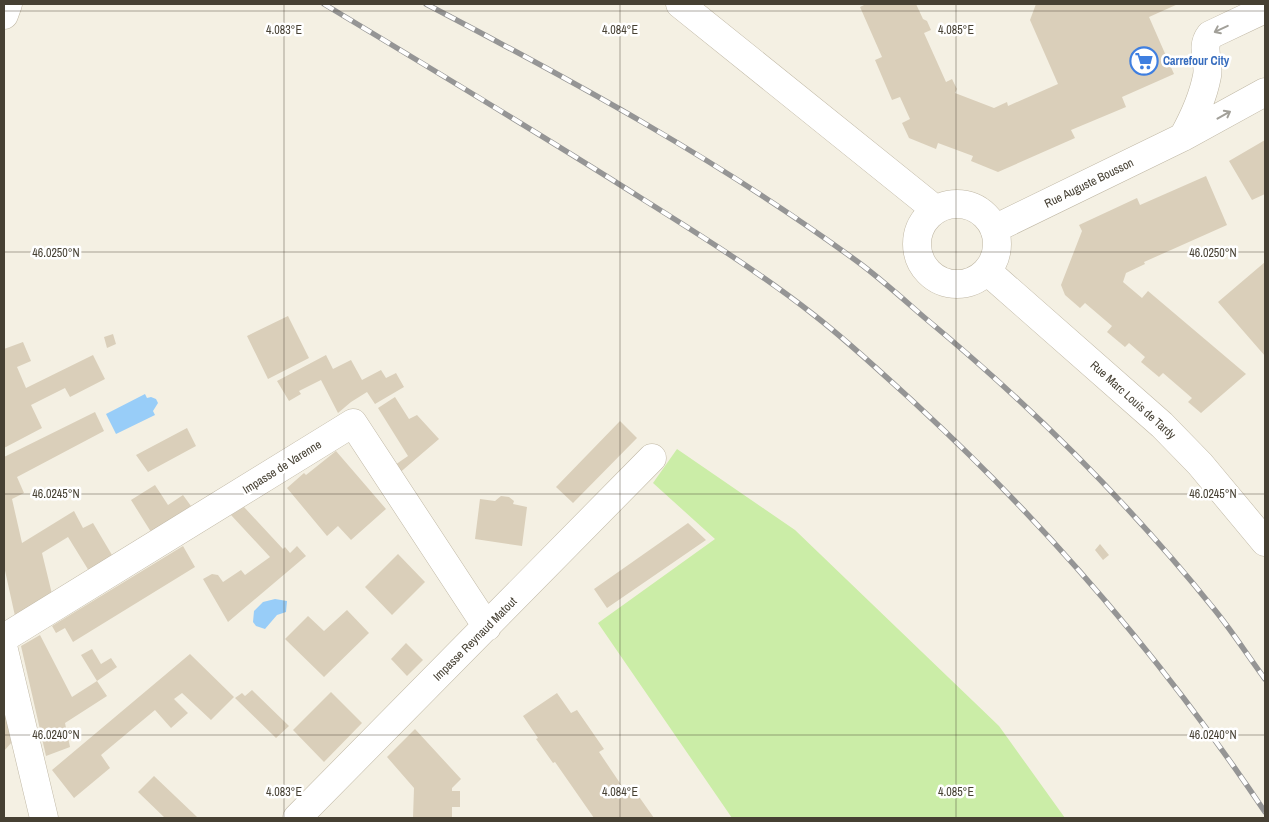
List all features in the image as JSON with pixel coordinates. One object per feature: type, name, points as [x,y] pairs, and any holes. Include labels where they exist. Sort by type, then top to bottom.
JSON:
[{"type":"street","points":[[4,15],[8,4]]},
{"type":"street","points":[[680,4],[936,210]]},
{"type":"street","points":[[1183,138],[1193,119],[1208,74],[1205,41],[1210,35],[1265,9]]},
{"type":"street","name":"Rue Auguste Bousson","points":[[994,229],[1183,138],[1265,92]]},
{"type":"street","points":[[963,204],[976,209],[987,217],[994,229],[997,251],[993,262],[987,271],[975,280],[960,284],[945,282],[932,275],[922,264],[917,249],[918,234],[925,220],[936,210],[949,205],[963,204]]},
{"type":"street","name":"Rue Marc Louis de Tardy","points":[[987,271],[1162,425],[1200,464],[1265,542]]},
{"type":"street","name":"Impasse de Varenne","points":[[4,638],[353,423],[487,627]]},
{"type":"street","name":"Impasse Reynaud Matout","points":[[297,818],[652,458]]},
{"type":"street","points":[[4,650],[44,818]]},
{"type":"green space","points":[[677,449],[795,530],[999,726],[1065,818],[732,818],[598,623],[715,539],[653,483]]},
{"type":"water","points":[[145,394],[147,398],[156,399],[158,403],[153,411],[155,415],[116,434],[106,414]]},
{"type":"water","points":[[275,599],[287,601],[286,612],[277,615],[265,629],[256,626],[253,622],[254,611],[263,602]]},
{"type":"building","points":[[866,4],[916,4],[931,30],[924,33],[946,82],[952,79],[957,89],[955,93],[994,108],[1007,102],[1008,106],[1058,84],[1030,20],[1036,4],[1178,4],[1149,17],[1174,74],[1122,97],[1126,107],[1071,130],[1075,138],[998,172],[971,161],[973,156],[938,143],[936,149],[909,138],[902,123],[910,119],[900,97],[892,100],[875,60],[882,57],[860,7]]},
{"type":"building","points":[[1265,140],[1265,194],[1252,200],[1229,161]]},
{"type":"building","points":[[1206,176],[1227,225],[1144,262],[1145,264],[1126,273],[1123,282],[1142,298],[1148,291],[1246,374],[1201,413],[1188,402],[1192,398],[1163,373],[1159,377],[1141,362],[1145,357],[1129,343],[1125,347],[1107,332],[1112,326],[1085,303],[1080,308],[1065,295],[1061,285],[1082,231],[1079,225],[1137,198],[1140,205]]},
{"type":"building","points":[[1265,262],[1265,356],[1218,302]]},
{"type":"building","points":[[288,316],[309,358],[268,379],[247,336]]},
{"type":"building","points":[[113,334],[116,344],[107,348],[104,337]]},
{"type":"building","points":[[23,342],[31,361],[17,367],[26,388],[93,355],[105,379],[70,397],[65,388],[31,405],[42,428],[4,448],[4,349]]},
{"type":"building","points":[[326,355],[333,369],[351,360],[362,380],[381,370],[386,378],[396,373],[404,387],[375,404],[367,392],[338,413],[321,380],[299,391],[301,394],[289,401],[277,381]]},
{"type":"building","points":[[395,397],[409,419],[417,415],[439,439],[397,475],[392,467],[408,456],[378,408]]},
{"type":"building","points":[[95,412],[104,431],[17,477],[24,493],[12,499],[22,543],[74,511],[83,528],[93,523],[112,555],[89,571],[68,537],[42,553],[52,594],[15,616],[4,566],[4,457]]},
{"type":"building","points":[[620,421],[637,438],[573,503],[556,487]]},
{"type":"building","points":[[187,428],[196,446],[148,472],[136,455]]},
{"type":"building","points":[[336,451],[386,509],[351,540],[338,526],[327,536],[287,488],[304,473],[306,475]]},
{"type":"building","points":[[155,485],[168,505],[183,495],[191,506],[151,532],[131,500]]},
{"type":"building","points":[[501,496],[509,497],[514,501],[513,504],[527,507],[522,546],[475,539],[480,499],[495,501]]},
{"type":"building","points":[[244,507],[283,549],[285,547],[290,553],[297,546],[306,556],[228,622],[203,579],[212,574],[218,575],[223,582],[241,570],[245,575],[270,557],[231,515]]},
{"type":"building","points":[[688,523],[706,540],[607,608],[594,589]]},
{"type":"building","points":[[1100,544],[1109,555],[1103,560],[1095,550]]},
{"type":"building","points":[[183,546],[195,567],[73,642],[65,628],[56,633],[52,626]]},
{"type":"building","points":[[398,554],[425,582],[392,615],[365,587]]},
{"type":"building","points":[[347,610],[369,633],[324,677],[285,639],[308,616],[324,631]]},
{"type":"building","points":[[40,635],[72,697],[97,681],[107,696],[65,723],[70,747],[46,756],[21,646]]},
{"type":"building","points":[[406,643],[423,660],[407,676],[391,659]]},
{"type":"building","points":[[92,649],[101,664],[111,658],[117,667],[97,681],[81,655]]},
{"type":"building","points":[[190,654],[234,697],[211,720],[182,693],[174,699],[188,713],[171,728],[155,710],[101,755],[110,768],[74,798],[52,770]]},
{"type":"building","points":[[252,690],[289,726],[276,738],[235,698],[242,693],[245,696]]},
{"type":"building","points":[[331,692],[362,723],[324,762],[293,730]]},
{"type":"building","points":[[557,693],[571,713],[577,710],[604,749],[599,752],[628,795],[635,791],[654,818],[594,818],[555,762],[553,763],[536,739],[538,738],[523,716]]},
{"type":"building","points":[[4,711],[12,742],[4,751]]},
{"type":"building","points":[[415,729],[461,779],[452,788],[452,791],[460,791],[460,807],[452,807],[452,818],[413,818],[414,788],[387,757]]},
{"type":"building","points":[[154,776],[198,818],[165,818],[138,792]]},
{"type":"railway","points":[[324,4],[483,100],[707,240],[793,299],[854,348],[918,406],[1014,500],[1104,599],[1187,703],[1265,812]]},
{"type":"railway","points":[[426,4],[537,63],[701,157],[807,225],[875,275],[1002,385],[1077,456],[1181,569],[1234,635],[1265,679]]},
{"type":"place","name":"Carrefour City","points":[[1144,61]]}]
